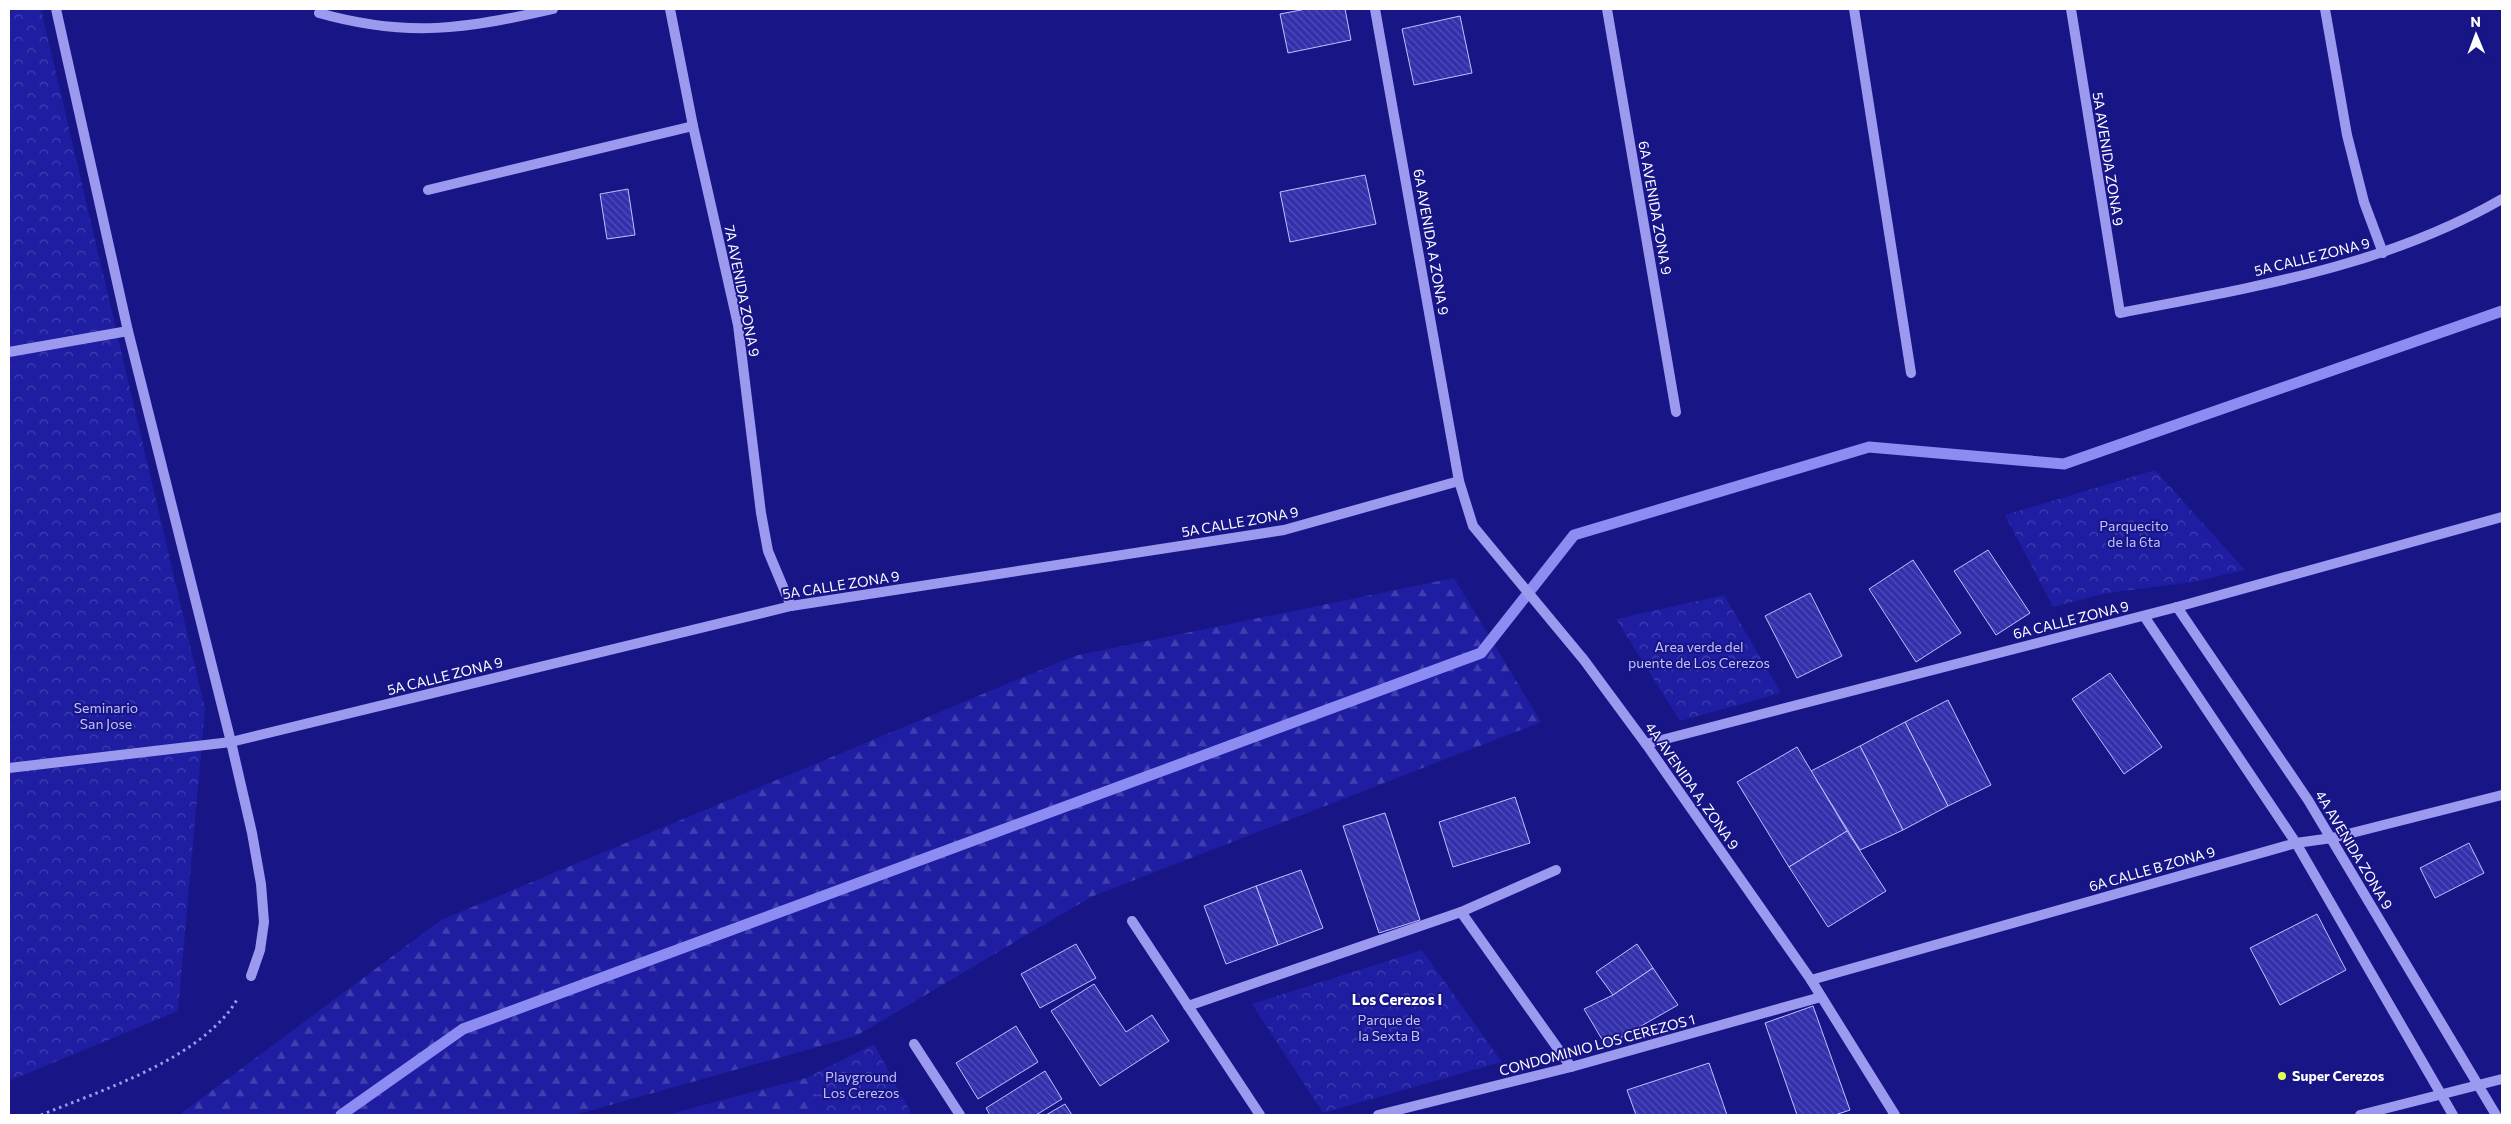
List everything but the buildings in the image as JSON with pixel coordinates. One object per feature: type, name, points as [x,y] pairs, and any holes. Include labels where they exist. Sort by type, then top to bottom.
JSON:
[{"type":"street","points":[[56,9],[128,331],[231,742],[261,884],[264,922],[260,950],[251,976]]},
{"type":"street","points":[[318,14],[354,24],[429,29],[486,24],[523,12],[553,9]]},
{"type":"street","name":"7A AVENIDA ZONA 9","points":[[670,9],[693,126],[738,326],[761,513],[768,551],[791,606]]},
{"type":"street","name":"6A AVENIDA A ZONA 9","points":[[1375,9],[1459,481]]},
{"type":"street","name":"6A AVENIDA ZONA 9","points":[[1607,9],[1676,412]]},
{"type":"street","points":[[1854,9],[1911,373]]},
{"type":"street","name":"5A AVENIDA ZONA 9","points":[[2071,9],[2120,313]]},
{"type":"street","points":[[2325,9],[2349,144],[2364,202],[2383,254]]},
{"type":"street","points":[[428,190],[693,126]]},
{"type":"street","name":"5A CALLE ZONA 9","points":[[2120,313],[2250,287],[2383,254],[2425,237],[2502,198]]},
{"type":"street","points":[[9,352],[128,331]]},
{"type":"street","name":"4A AVENIDA A, ZONA 9","points":[[1459,481],[1473,526],[1584,660],[1646,744],[1811,980],[1895,1115]]},
{"type":"street","name":"5A CALLE ZONA 9","points":[[9,768],[231,742],[791,606],[1284,530],[1459,481]]},
{"type":"street","name":"6A CALLE ZONA 9","points":[[1646,744],[2144,616],[2502,517]]},
{"type":"street","name":"4A AVENIDA ZONA 9","points":[[2177,607],[2332,838],[2496,1115]]},
{"type":"street","points":[[2144,616],[2296,843],[2453,1115]]},
{"type":"street","name":"6A CALLE B ZONA 9","points":[[1811,980],[2296,843],[2332,838],[2502,795]]},
{"type":"street","points":[[1188,1006],[1461,912],[1556,870]]},
{"type":"street","points":[[1461,912],[1571,1068]]},
{"type":"street","points":[[1132,921],[1260,1115]]},
{"type":"street","name":"CONDOMINIO LOS CEREZOS 1","points":[[1378,1115],[1571,1068],[1822,997]]},
{"type":"street","points":[[914,1044],[960,1115]]},
{"type":"street","points":[[2360,1115],[2502,1079]]},
{"type":"path","points":[[41,1115],[139,1075],[178,1054],[209,1032],[233,1008],[251,976]]},
{"type":"green space","name":"Seminario San Jose","points":[[9,9],[41,9],[205,709],[178,1011],[9,1081]]},
{"type":"green space","name":"Parquecito de la 6ta","points":[[2155,470],[2245,570],[2193,582],[2107,593],[2053,607],[2005,515]]},
{"type":"green space","points":[[1454,578],[1541,722],[1091,897],[856,1036],[575,1115],[179,1115],[441,920],[1074,656]]},
{"type":"green space","name":"Area verde del puente de Los Cerezos","points":[[1724,595],[1781,693],[1680,721],[1616,619]]},
{"type":"green space","name":"Parque de la Sexta B","points":[[1422,950],[1502,1062],[1323,1113],[1252,1004]]},
{"type":"green space","name":"Playground Los Cerezos","points":[[874,1044],[912,1115],[828,1115],[806,1078]]},
{"type":"green space","points":[[806,1078],[828,1115],[720,1115],[715,1102]]},
{"type":"green space","points":[[715,1102],[720,1115],[665,1115]]},
{"type":"waterway","points":[[341,1115],[463,1029],[1481,653],[1574,535],[1869,447],[2064,464],[2502,311]]},
{"type":"place","name":"Super Cerezos","points":[[2282,1076]]},
{"type":"district","name":"Los Cerezos I","points":[[1397,1000]]}]
